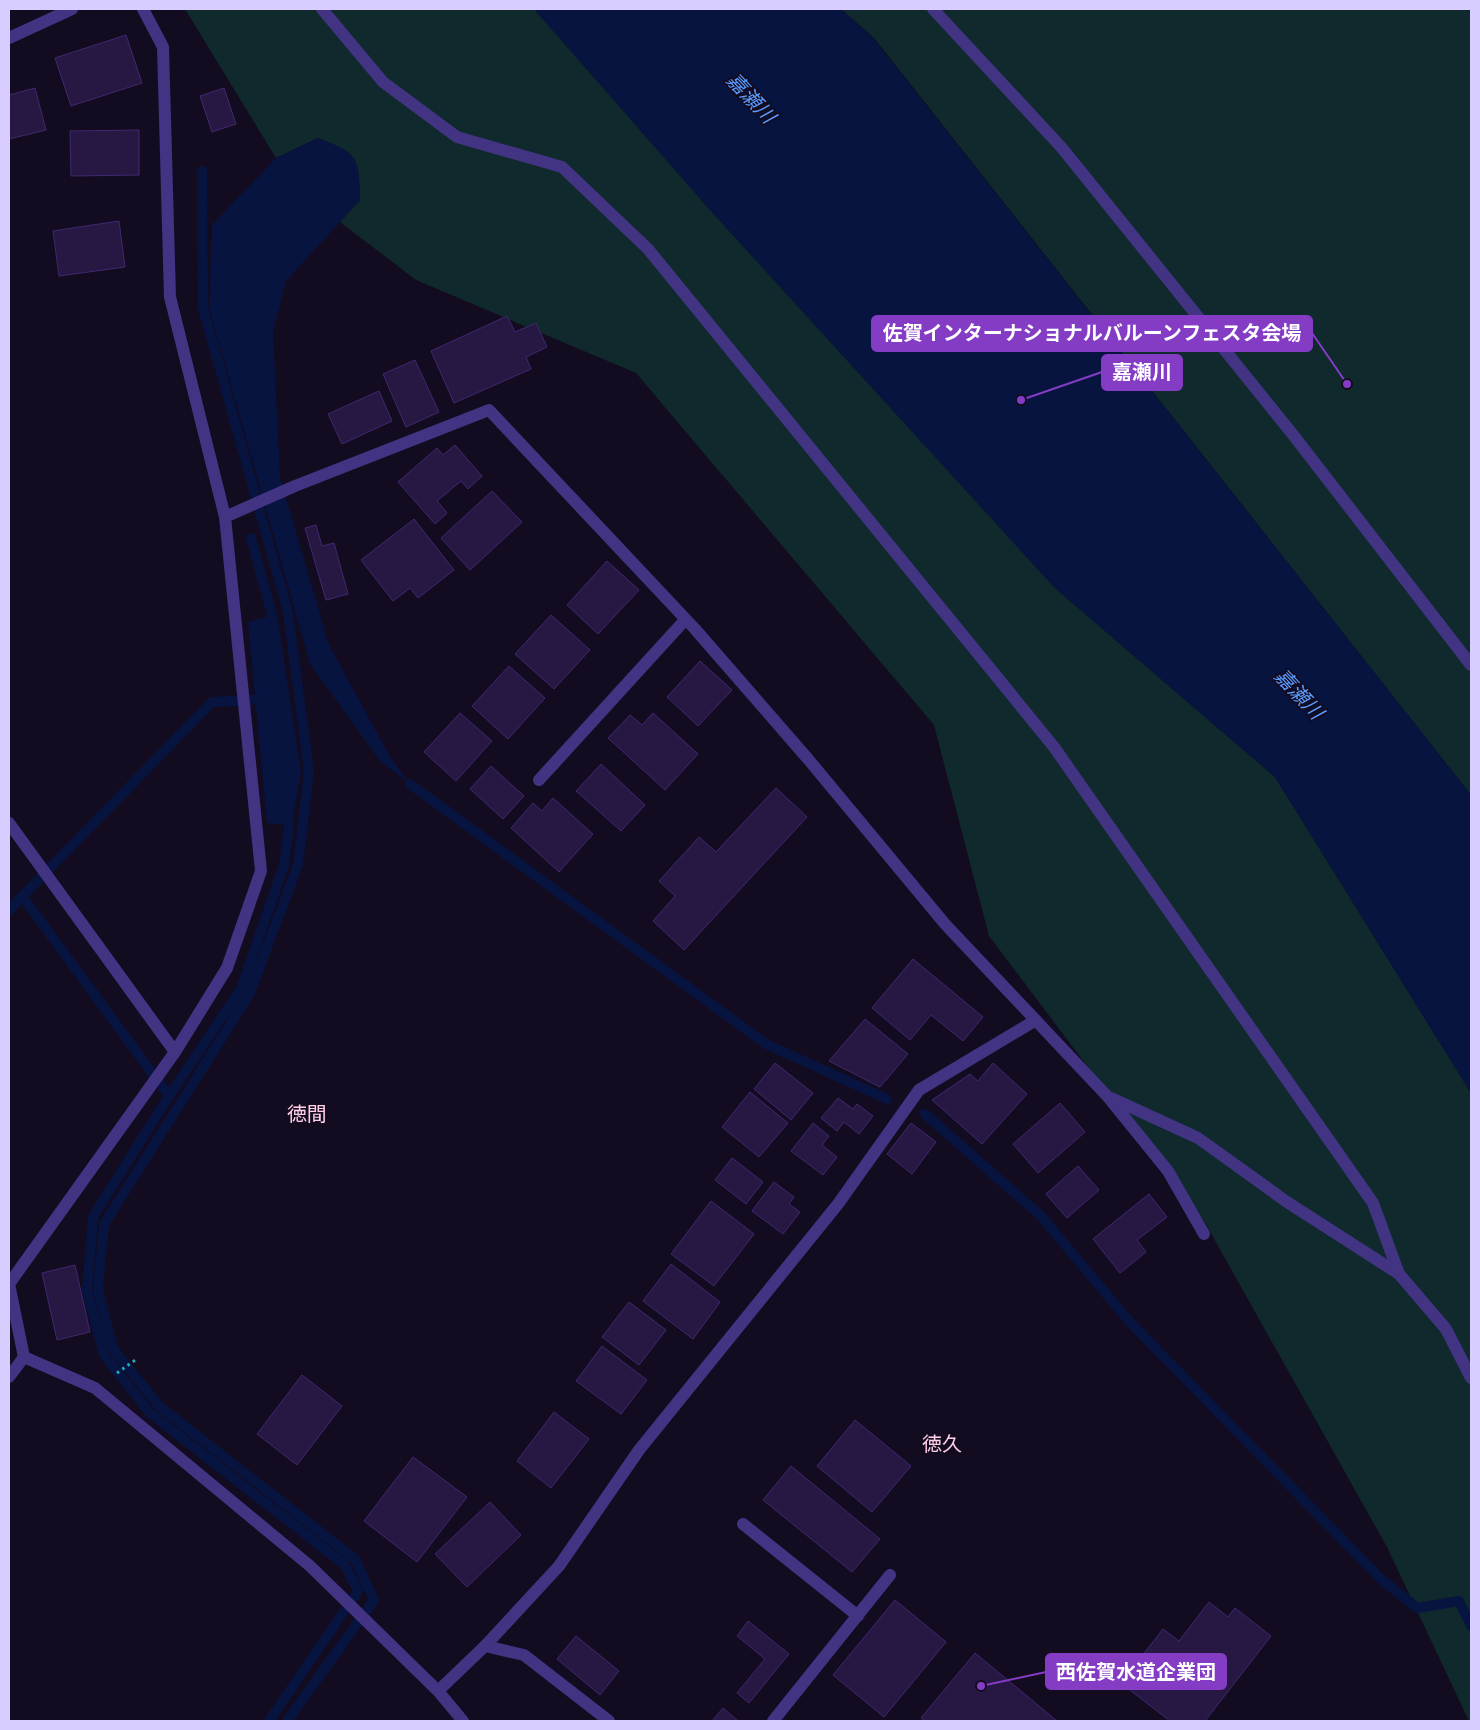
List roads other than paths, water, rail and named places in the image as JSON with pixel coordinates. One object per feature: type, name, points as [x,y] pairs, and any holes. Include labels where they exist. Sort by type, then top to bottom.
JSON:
[{"type":"street","points":[[9,38],[72,9]]},
{"type":"street","points":[[9,1377],[24,1356],[9,1284],[175,1052],[227,968],[261,871],[225,517],[170,298],[163,47],[143,9]]},
{"type":"street","points":[[322,9],[383,82],[442,126],[457,137],[562,167],[648,249],[1054,747],[1373,1203],[1399,1274]]},
{"type":"street","points":[[933,9],[1062,148],[1294,436],[1471,665]]},
{"type":"street","points":[[225,517],[295,486],[489,410],[686,620],[808,759],[945,924],[1108,1097],[1168,1171],[1204,1234]]},
{"type":"street","points":[[539,780],[686,620]]},
{"type":"street","points":[[9,823],[175,1052]]},
{"type":"street","points":[[438,1691],[486,1646],[559,1566],[640,1450],[838,1204],[919,1090],[1036,1020]]},
{"type":"street","points":[[1108,1097],[1198,1138],[1286,1202],[1399,1274],[1446,1329],[1471,1378]]},
{"type":"street","points":[[24,1356],[96,1388],[310,1566],[438,1691],[463,1721]]},
{"type":"street","points":[[743,1524],[858,1616]]},
{"type":"street","points":[[773,1721],[890,1575]]},
{"type":"street","points":[[486,1646],[524,1655],[609,1721]]},
{"type":"water","name":"嘉瀬川","points":[[534,9],[841,9],[873,38],[1471,795],[1471,1093],[1275,777],[1055,588],[711,211]]},
{"type":"water","points":[[318,138],[342,148],[354,159],[359,174],[360,200],[286,281],[273,331],[280,478],[329,645],[390,757],[410,784],[380,761],[310,664],[209,307],[212,225],[276,158]]},
{"type":"water","points":[[277,614],[301,772],[292,825],[267,823],[248,622]]},
{"type":"waterway","points":[[202,171],[203,308],[288,612],[309,772],[298,865],[249,995],[104,1224],[98,1290],[113,1349],[159,1406],[355,1559],[374,1600],[287,1721]]},
{"type":"waterway","points":[[251,538],[272,615],[273,627]]},
{"type":"waterway","points":[[9,910],[212,702],[268,699]]},
{"type":"waterway","points":[[410,784],[766,1044],[887,1099]]},
{"type":"waterway","points":[[269,1721],[358,1591],[345,1565],[150,1413],[104,1355],[87,1290],[93,1217],[169,1096],[241,989],[284,865],[289,825],[288,811]]},
{"type":"waterway","points":[[22,896],[169,1096]]},
{"type":"waterway","points":[[925,1114],[1041,1216],[1128,1320],[1380,1578],[1417,1608],[1459,1601],[1471,1626]]},
{"type":"place","name":"佐賀インターナショナルバルーンフェスタ会場","points":[[1347,384]]},
{"type":"place","name":"嘉瀬川","points":[[1021,400]]},
{"type":"place","name":"西佐賀水道企業団","points":[[981,1686]]},
{"type":"district","name":"徳間","points":[[307,1114]]},
{"type":"district","name":"徳久","points":[[942,1444]]}]
